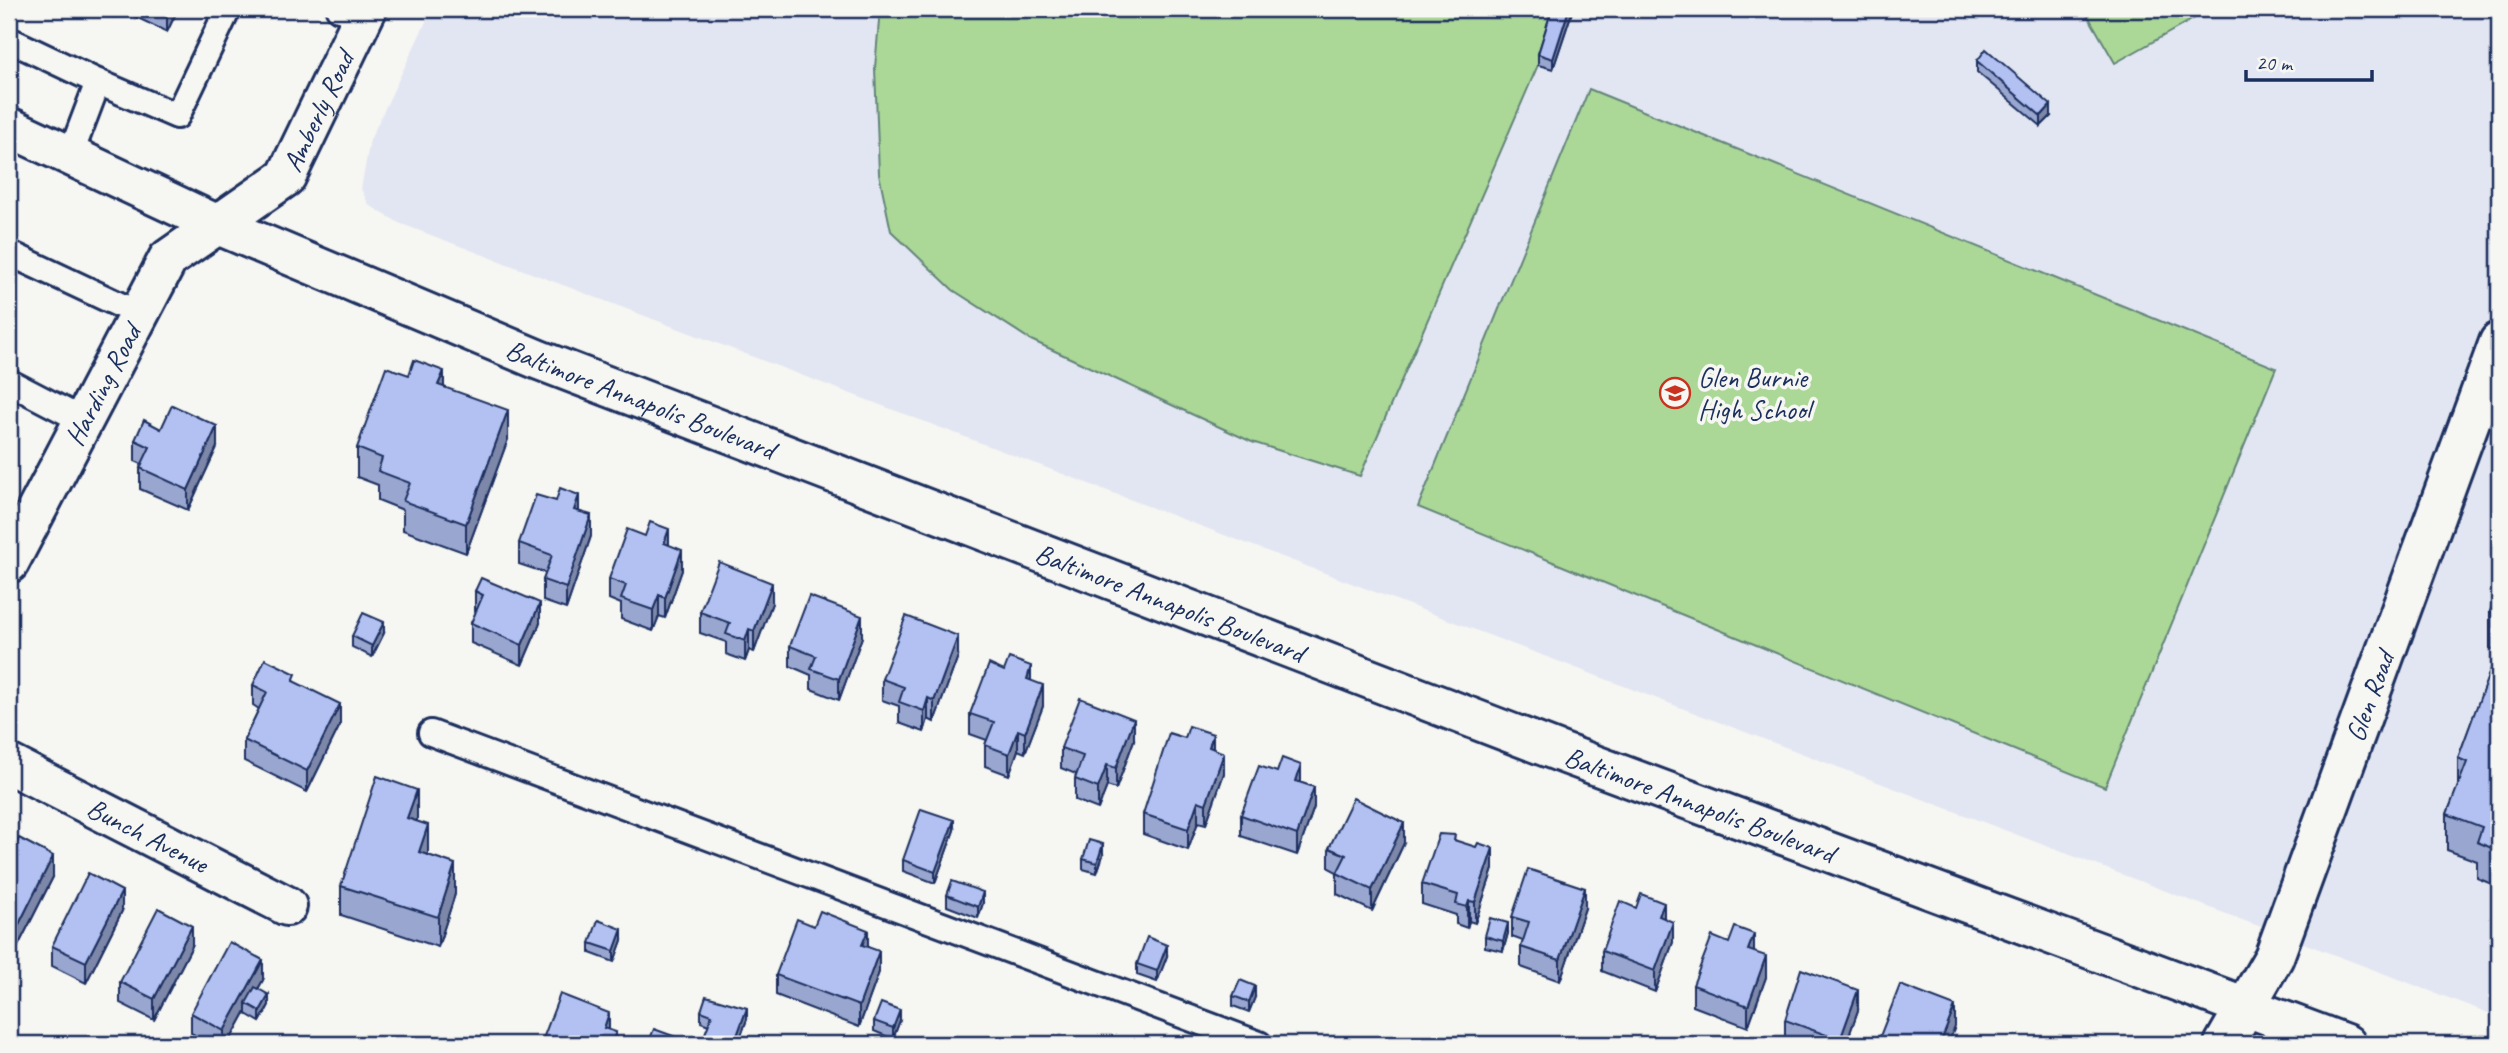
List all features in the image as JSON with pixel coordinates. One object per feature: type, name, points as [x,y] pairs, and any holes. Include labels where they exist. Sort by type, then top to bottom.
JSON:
[{"type":"main road","name":"Amberly Road","points":[[218,225],[286,177],[357,10]]},
{"type":"main road","name":"Baltimore Annapolis Boulevard","points":[[9,127],[218,225],[552,365],[1568,755],[2346,1044]]},
{"type":"main road","name":"Harding Road","points":[[9,563],[168,260],[218,225]]},
{"type":"main road","name":"Glen Road","points":[[2224,1044],[2274,957],[2499,342]]},
{"type":"main road","name":"Bunch Avenue","points":[[9,764],[287,906]]},
{"type":"lane","points":[[14,43],[177,116],[228,9]]},
{"type":"lane","points":[[71,156],[98,82]]},
{"type":"lane","points":[[9,253],[139,314]]},
{"type":"lane","points":[[9,383],[84,421]]},
{"type":"lane","points":[[431,733],[1259,1044]]},
{"type":"shaded area","name":"Glen Burnie High School","points":[[432,9],[2499,9],[2499,1017],[399,223],[369,205],[361,189],[370,140]]},
{"type":"green space","points":[[880,9],[1556,9],[1538,65],[1360,476],[1252,442],[1031,340],[953,290],[891,231],[879,174],[875,68]]},
{"type":"green space","points":[[2084,9],[2211,9],[2115,63]]},
{"type":"green space","points":[[1589,89],[2276,368],[2105,787],[1418,507]]},
{"type":"building","points":[[1552,9],[1569,9],[1553,59],[1538,54]]},
{"type":"building","points":[[1986,49],[2051,105],[2041,116],[1977,61]]},
{"type":"building","points":[[414,360],[444,371],[438,385],[508,410],[466,524],[403,501],[410,483],[378,471],[382,458],[357,448],[386,367],[409,375]]},
{"type":"building","points":[[172,405],[217,426],[188,490],[140,468],[150,447],[135,440],[144,420],[161,429]]},
{"type":"building","points":[[560,488],[579,495],[574,510],[591,515],[566,588],[543,580],[552,555],[519,543],[536,495],[556,501]]},
{"type":"building","points":[[650,522],[669,529],[664,543],[682,550],[665,598],[659,595],[653,610],[621,599],[626,585],[609,579],[627,529],[645,536]]},
{"type":"building","points":[[719,562],[772,583],[754,631],[749,629],[745,641],[726,634],[730,623],[700,612]]},
{"type":"building","points":[[481,578],[540,603],[522,645],[471,623],[483,595],[475,591]]},
{"type":"building","points":[[2499,588],[2499,615],[2490,612]]},
{"type":"building","points":[[809,596],[862,616],[839,679],[811,669],[816,656],[790,646]]},
{"type":"building","points":[[363,613],[384,622],[372,646],[352,636]]},
{"type":"building","points":[[906,616],[958,636],[934,701],[928,698],[924,711],[899,702],[904,687],[882,679]]},
{"type":"building","points":[[2499,646],[2499,851],[2477,842],[2482,827],[2447,814],[2467,762],[2458,758]]},
{"type":"building","points":[[1009,658],[1031,666],[1027,679],[1043,685],[1025,733],[1018,730],[1009,754],[985,745],[994,722],[970,714],[989,664],[1004,671]]},
{"type":"building","points":[[265,659],[296,674],[293,681],[340,704],[307,771],[244,740],[267,692],[253,685]]},
{"type":"building","points":[[1080,698],[1134,719],[1116,768],[1107,765],[1098,788],[1075,779],[1083,756],[1061,748]]},
{"type":"building","points":[[1189,726],[1213,734],[1209,747],[1224,753],[1206,804],[1198,801],[1188,829],[1143,814],[1169,733],[1185,738]]},
{"type":"building","points":[[1282,758],[1301,765],[1296,781],[1314,787],[1297,835],[1241,815],[1259,766],[1277,772]]},
{"type":"building","points":[[377,776],[417,790],[407,818],[428,825],[419,852],[455,864],[438,917],[341,886]]},
{"type":"building","points":[[1353,798],[1404,823],[1372,890],[1337,873],[1346,855],[1329,848]]},
{"type":"building","points":[[921,809],[954,820],[935,872],[903,860]]},
{"type":"building","points":[[1439,834],[1455,835],[1454,840],[1476,847],[1478,843],[1493,848],[1475,902],[1469,901],[1467,907],[1456,904],[1458,895],[1422,884]]},
{"type":"building","points":[[19,838],[53,856],[16,930],[9,926],[9,859]]},
{"type":"building","points":[[1089,840],[1103,844],[1097,863],[1083,859]]},
{"type":"building","points":[[1528,869],[1585,888],[1560,960],[1521,947],[1529,922],[1512,917]]},
{"type":"building","points":[[88,873],[122,891],[86,962],[52,946]]},
{"type":"building","points":[[952,881],[983,892],[978,907],[947,895]]},
{"type":"building","points":[[1641,894],[1664,903],[1659,916],[1673,922],[1655,971],[1602,951],[1620,901],[1636,908]]},
{"type":"building","points":[[158,908],[192,926],[154,999],[120,982]]},
{"type":"building","points":[[820,911],[868,930],[862,945],[879,951],[859,1006],[776,975],[797,919],[814,926]]},
{"type":"building","points":[[1490,918],[1508,923],[1503,941],[1485,936]]},
{"type":"building","points":[[598,920],[622,929],[614,951],[590,943]]},
{"type":"building","points":[[1735,927],[1754,934],[1748,950],[1766,956],[1748,1006],[1693,985],[1712,936],[1729,943]]},
{"type":"building","points":[[1147,937],[1167,945],[1157,971],[1137,964]]},
{"type":"building","points":[[229,942],[263,960],[224,1031],[191,1013]]},
{"type":"building","points":[[1801,969],[1858,990],[1840,1040],[1785,1020]]},
{"type":"building","points":[[1240,980],[1255,986],[1249,1002],[1233,996]]},
{"type":"building","points":[[1900,985],[1955,1006],[1940,1044],[1877,1044]]},
{"type":"building","points":[[255,987],[269,995],[260,1011],[246,1003]]},
{"type":"building","points":[[560,994],[609,1013],[604,1028],[616,1032],[611,1044],[541,1044]]},
{"type":"building","points":[[706,996],[747,1008],[734,1044],[705,1034],[712,1015],[701,1011]]},
{"type":"building","points":[[881,1003],[900,1010],[893,1028],[874,1021]]},
{"type":"building","points":[[654,1029],[695,1044],[648,1044]]},
{"type":"building","points":[[972,1037],[981,1040],[980,1044],[970,1044]]},
{"type":"building","points":[[1982,1039],[1996,1044],[1980,1044]]},
{"type":"place","name":"Glen Burnie High School","points":[[1675,393]]}]
